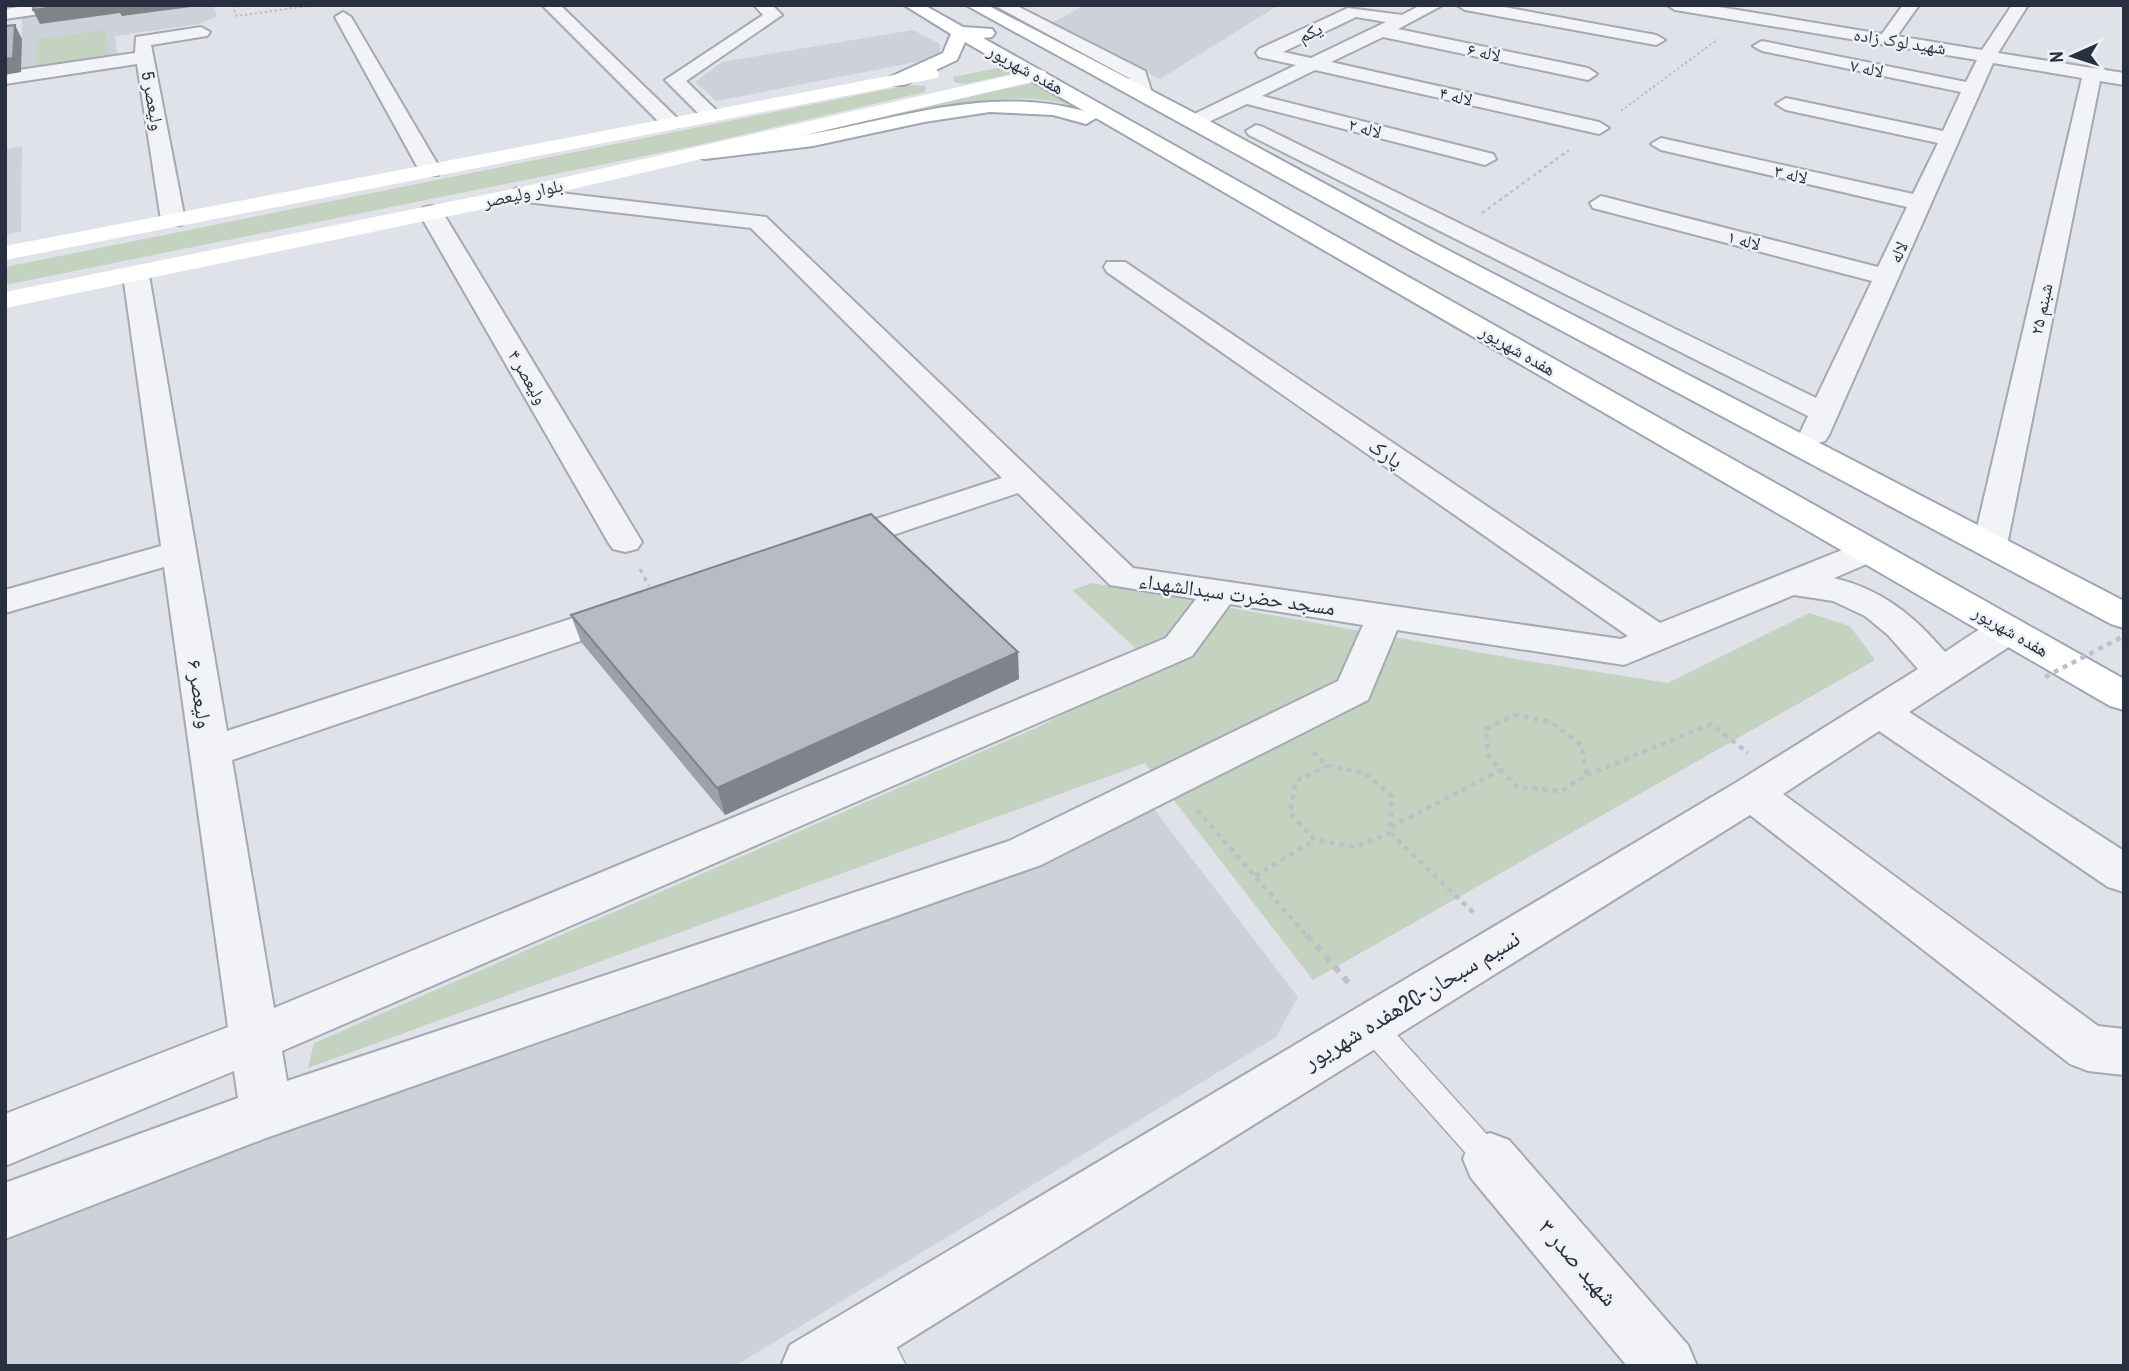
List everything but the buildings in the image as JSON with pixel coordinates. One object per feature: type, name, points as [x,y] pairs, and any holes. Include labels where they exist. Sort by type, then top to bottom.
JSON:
[{"type":"main road","name":"هفده شهریور","points":[[912,5],[1008,59],[1040,69],[1118,123],[2124,696]]},
{"type":"main road","name":"هفده شهریور","points":[[991,9],[1429,250],[2124,616]]},
{"type":"main road","points":[[906,79],[951,56],[960,32],[996,31],[991,9]]},
{"type":"main road","points":[[991,9],[1014,33],[1035,47],[1041,55],[1040,69],[1083,73],[1130,97],[1170,108]]},
{"type":"main road","name":"بلوار ولیعصر","points":[[5,253],[671,122],[1008,59]]},
{"type":"main road","name":"بلوار ولیعصر","points":[[5,300],[517,195],[937,98],[1040,69]]},
{"type":"main road","points":[[906,79],[943,79],[949,86],[937,98]]},
{"type":"main road","points":[[705,153],[824,138],[972,108],[1020,105],[1059,107],[1154,143]]},
{"type":"main road","points":[[1118,123],[1121,114],[1136,108],[1170,108]]},
{"type":"street","points":[[5,13],[68,5]]},
{"type":"street","points":[[550,5],[636,85],[671,122]]},
{"type":"street","points":[[636,85],[674,80],[774,15],[762,5]]},
{"type":"street","points":[[1195,121],[1434,5]]},
{"type":"street","points":[[1465,5],[1656,40]]},
{"type":"street","name":"شهید لوک زاده","points":[[1675,5],[2124,79]]},
{"type":"street","points":[[1749,16],[1765,5]]},
{"type":"street","points":[[1887,39],[1910,5]]},
{"type":"street","name":"لاله","points":[[1808,449],[1988,55],[2021,5]]},
{"type":"street","name":"یکم","points":[[1313,64],[1265,53],[1354,12],[1403,20]]},
{"type":"street","points":[[343,17],[430,170]]},
{"type":"street","name":"لاله ۶","points":[[1381,31],[1588,74]]},
{"type":"street","name":"ولیعصر 5","points":[[173,220],[142,41],[201,32]]},
{"type":"street","name":"لاله ۷","points":[[1762,46],[1972,89]]},
{"type":"street","points":[[5,78],[145,57]]},
{"type":"street","name":"لاله ۴","points":[[1313,64],[1599,128]]},
{"type":"street","name":"شبنم ۲۵","points":[[1990,545],[2092,73]]},
{"type":"street","points":[[674,80],[711,115]]},
{"type":"street","name":"لاله ۲","points":[[1244,97],[1485,159]]},
{"type":"street","points":[[1786,104],[1950,139]]},
{"type":"street","points":[[1256,131],[1824,412]]},
{"type":"street","name":"لاله ۳","points":[[1661,144],[1921,203]]},
{"type":"street","name":"مسجد حضرت سیدالشهداء","points":[[517,195],[758,222],[1122,577],[1624,652],[1869,551]]},
{"type":"street","name":"لاله ۱","points":[[1601,203],[1886,277]]},
{"type":"street","name":"ولیعصر ۴","points":[[431,213],[625,542]]},
{"type":"street","points":[[1429,250],[1458,230]]},
{"type":"street","name":"پارک","points":[[1116,267],[1656,638]]},
{"type":"street","name":"ولیعصر ۶","points":[[136,275],[266,1113]]},
{"type":"street","points":[[801,555],[1023,481]]},
{"type":"street","points":[[5,602],[178,552]]},
{"type":"street","points":[[1790,583],[1849,593],[1877,607],[1904,628],[1941,672]]},
{"type":"street","points":[[5,1140],[253,1040],[1179,647],[1220,592]]},
{"type":"street","points":[[209,752],[657,603]]},
{"type":"street","points":[[5,1211],[266,1113],[1026,853],[1354,690],[1385,616]]},
{"type":"street","name":"نسیم سبحان-20هفده شهریور","points":[[811,1366],[881,1347],[1374,1021],[1765,785],[2008,630]]},
{"type":"street","points":[[1881,713],[2124,874]]},
{"type":"street","points":[[1765,785],[2088,1048],[2124,1052]]},
{"type":"street","name":"۳ شهید صدر","points":[[1490,1159],[1667,1366]]},
{"type":"lane","points":[[1374,1021],[1490,1159]]},
{"type":"path","points":[[232,5],[237,16],[315,5]]},
{"type":"path","points":[[2045,677],[2124,636]]},
{"type":"path","points":[[1587,775],[1581,745],[1551,722],[1514,715],[1486,729],[1488,755],[1517,787],[1561,791],[1587,775],[1711,724],[1765,785]]},
{"type":"path","points":[[1501,770],[1391,830],[1355,847],[1315,840],[1290,813],[1296,780],[1327,766],[1363,772],[1392,796],[1391,830],[1504,942]]},
{"type":"path","points":[[1172,781],[1255,876],[1374,1021]]},
{"type":"path","points":[[1255,876],[1315,840]]},
{"type":"shaded area","points":[[84,5],[213,5],[217,16],[199,24],[115,36],[118,59],[21,72],[22,14]]},
{"type":"shaded area","points":[[1085,5],[1279,5],[1160,79],[1048,25]]},
{"type":"shaded area","points":[[913,30],[940,44],[940,53],[921,61],[716,101],[695,82],[722,62]]},
{"type":"shaded area","points":[[22,146],[21,232],[5,235],[5,149]]},
{"type":"shaded area","points":[[1153,808],[1298,997],[1276,1037],[735,1366],[5,1366],[5,1226],[1056,859]]},
{"type":"green space","points":[[106,30],[109,56],[36,67],[36,39]]},
{"type":"green space","points":[[1003,67],[1020,72],[965,84],[954,82],[953,77]]},
{"type":"green space","points":[[1037,82],[1097,116],[1066,104],[1023,99],[975,102],[884,119],[887,113]]},
{"type":"green space","points":[[908,85],[926,86],[925,92],[694,146],[5,285],[5,267]]},
{"type":"green space","points":[[1092,583],[1528,661],[1668,683],[1809,613],[1850,626],[1875,660],[1313,980],[1145,763],[308,1068],[314,1043],[1036,728],[1156,667],[1072,590]]}]
